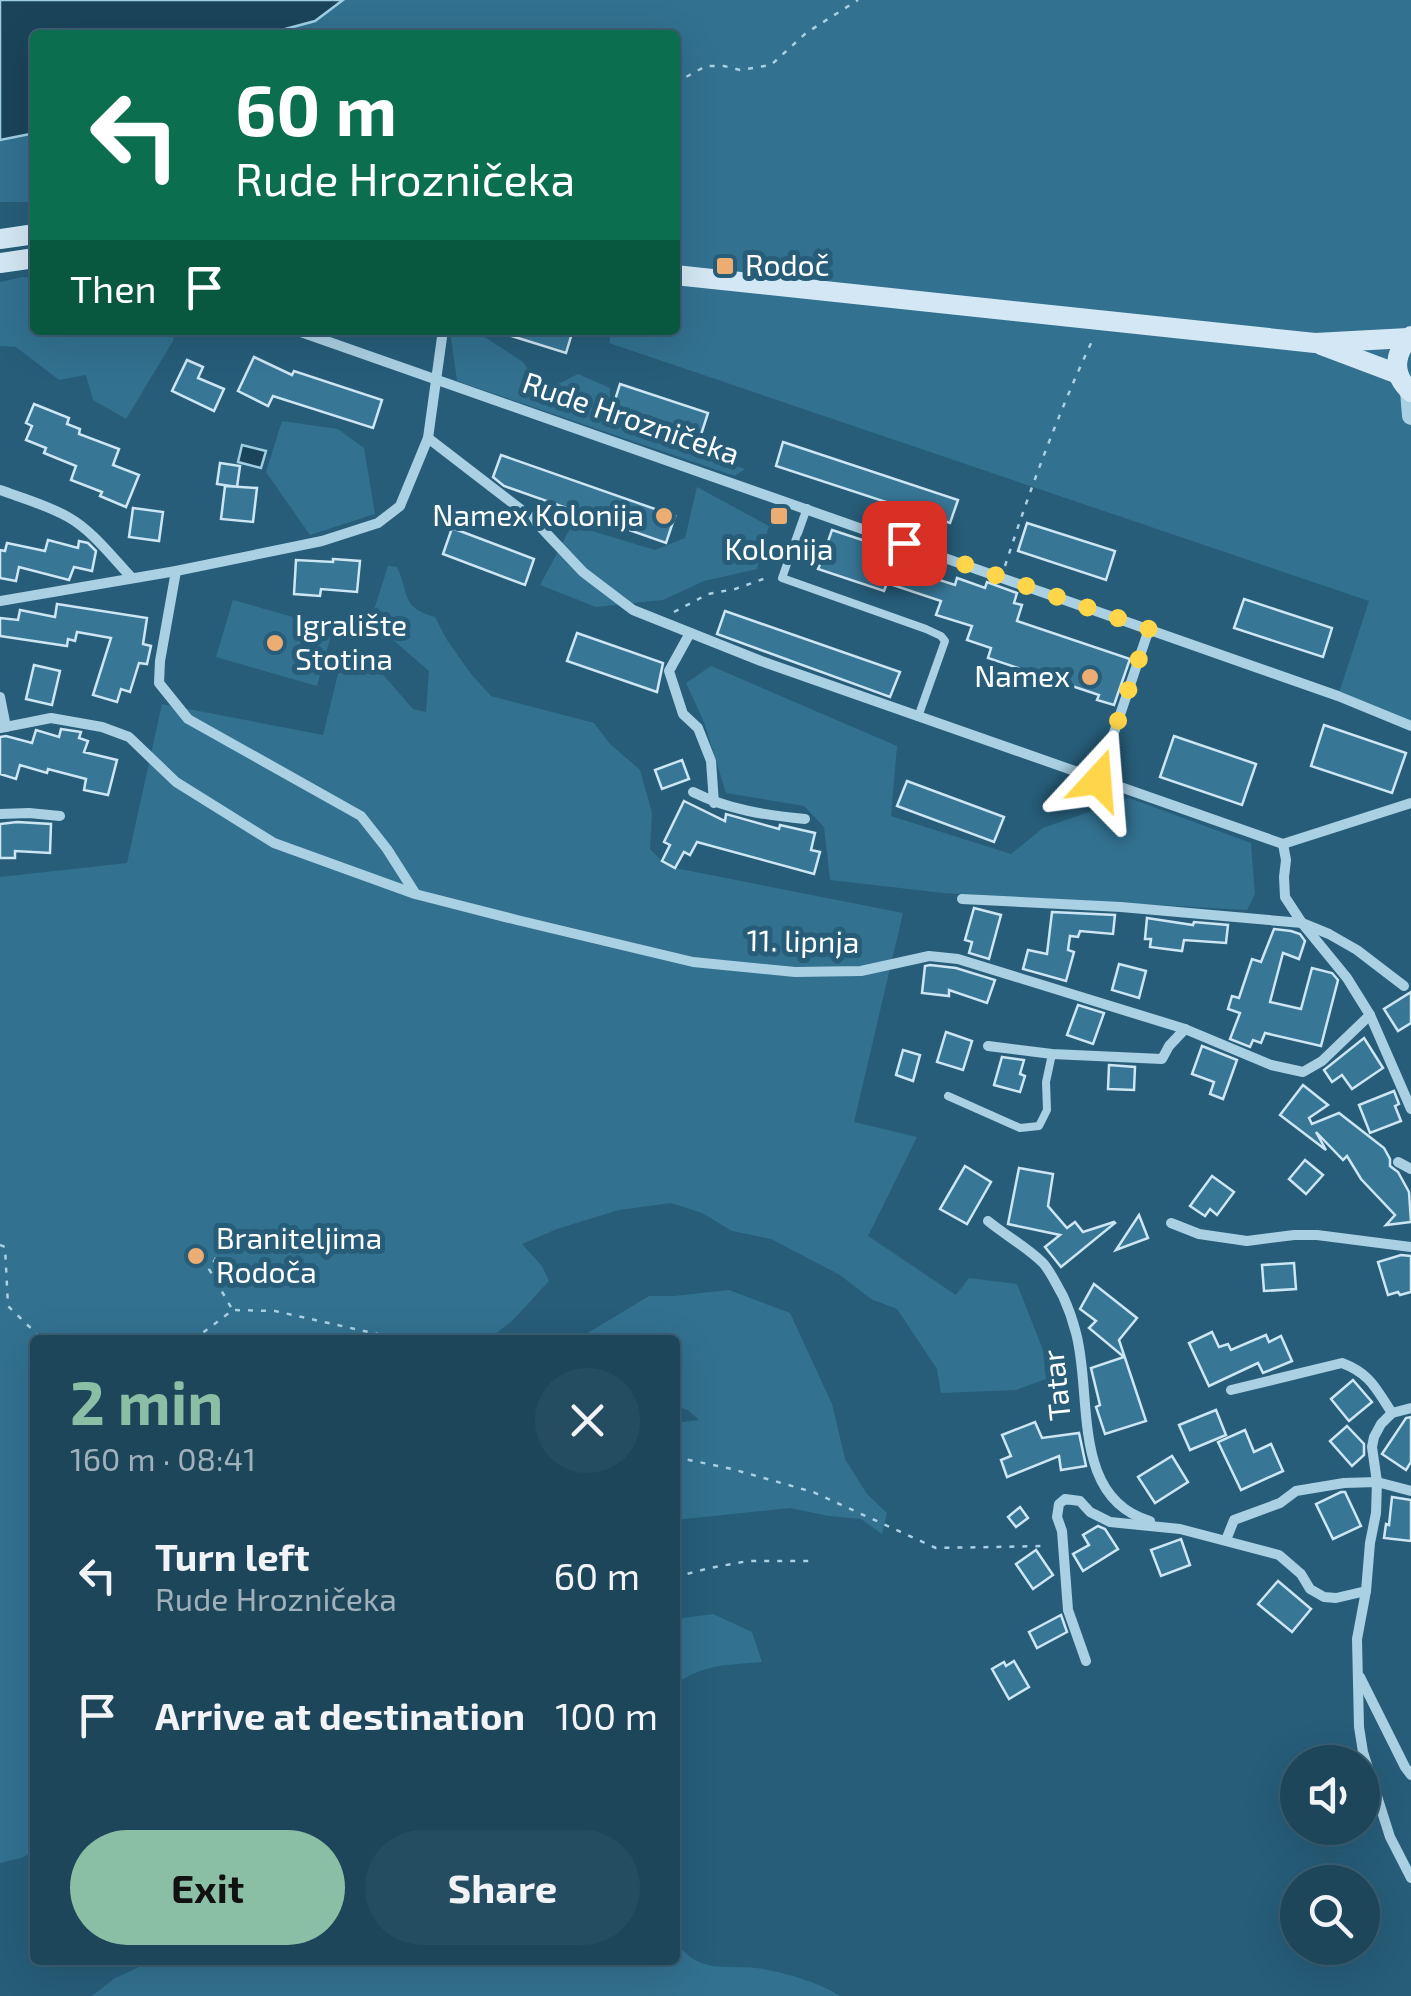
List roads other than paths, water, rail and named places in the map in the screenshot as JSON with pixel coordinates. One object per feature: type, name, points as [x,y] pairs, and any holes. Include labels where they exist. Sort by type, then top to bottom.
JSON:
[{"type":"main road","points":[[0,239],[30,235]]},
{"type":"main road","points":[[0,263],[30,259]]},
{"type":"main road","points":[[680,276],[1315,343],[1410,337]]},
{"type":"main road","points":[[1406,386],[1396,361],[1400,348],[1410,337]]},
{"type":"main road","points":[[1315,343],[1406,386]]},
{"type":"street","name":"Rude Hrozničeka","points":[[309,335],[1338,696],[1411,726]]},
{"type":"street","points":[[0,601],[176,572],[322,542],[378,523],[400,506],[428,438],[442,335]]},
{"type":"street","points":[[1406,386],[1411,416]]},
{"type":"street","points":[[428,438],[532,518],[583,572],[633,610],[762,661],[1284,844],[1411,803]]},
{"type":"street","points":[[0,490],[79,524],[132,578]]},
{"type":"street","points":[[176,572],[160,661],[160,682],[188,719],[361,816],[415,894]]},
{"type":"street","points":[[1098,780],[1149,629]]},
{"type":"street","points":[[690,633],[669,670],[683,714],[698,728],[711,761],[714,803]]},
{"type":"street","name":"11. lipnja","points":[[0,698],[3,728],[51,718],[102,727],[129,737],[176,782],[274,842],[415,894],[693,962],[795,972],[861,971],[929,956],[958,959],[1185,1029],[1271,1065],[1303,1072],[1322,1061],[1370,1015]]},
{"type":"street","points":[[693,792],[714,803],[758,814],[804,819]]},
{"type":"street","points":[[0,814],[60,816]]},
{"type":"street","points":[[1284,844],[1285,896],[1370,1015],[1411,1109]]},
{"type":"street","points":[[962,899],[1121,907],[1302,924],[1357,950],[1404,986]]},
{"type":"street","points":[[988,1046],[1052,1054],[1162,1059],[1185,1029]]},
{"type":"street","points":[[1398,1162],[1411,1169]]},
{"type":"street","name":"Tatar","points":[[988,1221],[1044,1265],[1063,1298],[1077,1334],[1088,1440],[1106,1489],[1120,1508],[1135,1516],[1279,1555],[1301,1574],[1310,1589],[1324,1597],[1366,1590]]},
{"type":"street","points":[[1172,1223],[1200,1234],[1247,1241],[1317,1234],[1411,1247]]},
{"type":"street","points":[[1231,1390],[1342,1364],[1360,1370],[1392,1413]]},
{"type":"street","points":[[1411,1408],[1392,1413],[1374,1437],[1377,1482],[1366,1590],[1356,1639],[1362,1752],[1390,1837],[1411,1878]]},
{"type":"street","points":[[1226,1540],[1234,1520],[1268,1509],[1296,1491],[1377,1482],[1411,1490]]},
{"type":"street","name":"Tatar","points":[[1086,1661],[1068,1610],[1058,1504],[1065,1499],[1080,1501],[1090,1512],[1110,1522],[1180,1529]]},
{"type":"street","points":[[1357,1672],[1411,1776]]},
{"type":"lane","points":[[807,508],[782,578],[926,628],[944,641],[918,717]]},
{"type":"lane","points":[[948,1096],[1020,1128],[1040,1126],[1047,1110],[1046,1082],[1052,1054]]},
{"type":"place","name":"Rodoč","points":[[725,266]]},
{"type":"place","name":"Namex Kolonija","points":[[664,516]]},
{"type":"place","name":"Kolonija","points":[[779,516]]},
{"type":"place","name":"Igralište Stotina","points":[[275,643]]},
{"type":"place","name":"Namex","points":[[1090,677]]},
{"type":"place","name":"Braniteljima Rodoča","points":[[196,1256]]}]
